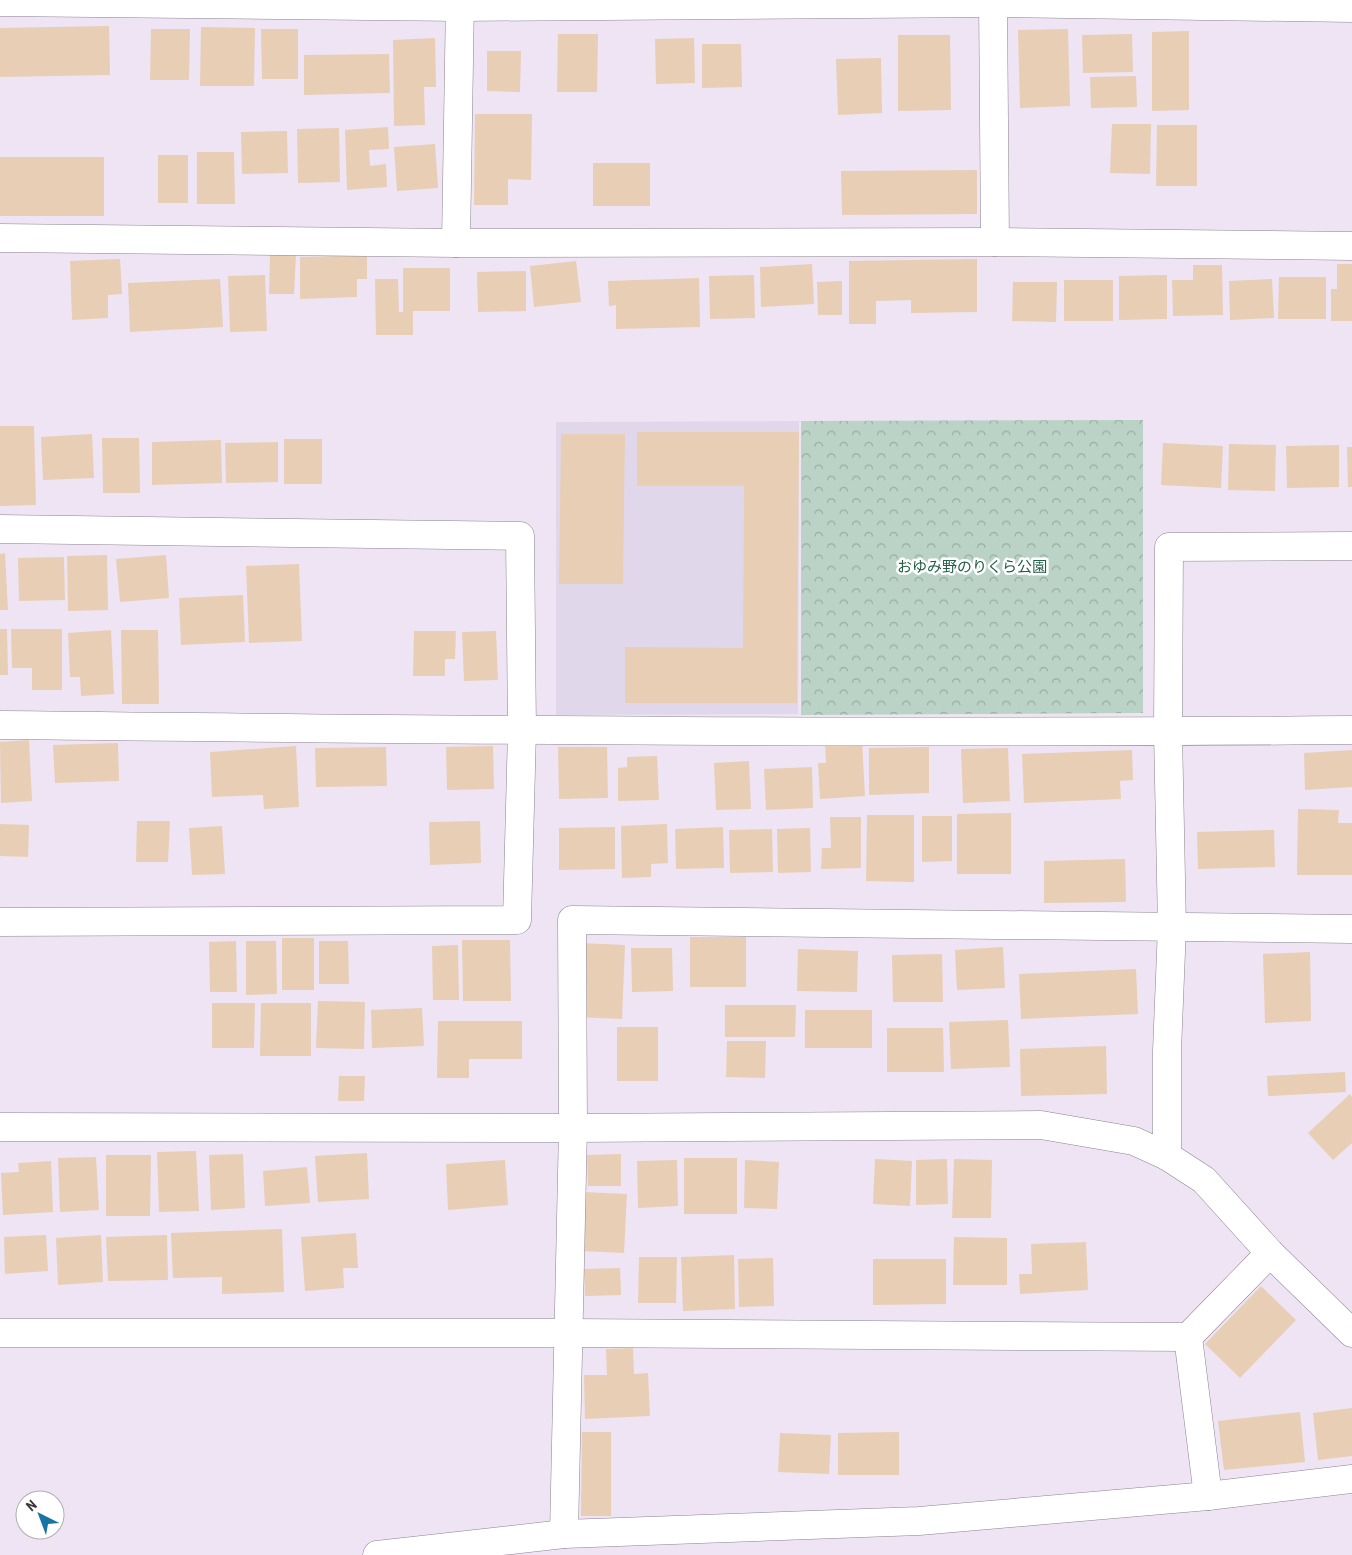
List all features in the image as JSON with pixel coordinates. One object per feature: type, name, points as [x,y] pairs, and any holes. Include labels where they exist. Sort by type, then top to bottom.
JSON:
[{"type":"street","points":[[0,2],[993,2],[1352,8]]},
{"type":"street","points":[[993,2],[995,242]]},
{"type":"street","points":[[456,243],[460,3]]},
{"type":"street","points":[[0,238],[456,243],[995,242],[1352,246]]},
{"type":"street","points":[[0,529],[520,536],[522,731],[516,920],[0,922]]},
{"type":"street","points":[[1167,1156],[1167,1051],[1172,927],[1168,732],[1169,547],[1352,546]]},
{"type":"street","points":[[0,725],[522,731],[1168,732],[1352,730]]},
{"type":"street","points":[[564,1534],[574,1128],[572,920],[1352,929]]},
{"type":"street","points":[[0,1127],[574,1128],[1041,1125],[1134,1141],[1167,1156],[1204,1180],[1270,1253],[1352,1333]]},
{"type":"street","points":[[0,1333],[569,1333],[1188,1337],[1270,1253]]},
{"type":"street","points":[[1188,1337],[1208,1496]]},
{"type":"street","points":[[377,1555],[564,1534],[919,1521],[1208,1496],[1352,1479]]},
{"type":"shaded area","points":[[799,421],[798,714],[556,715],[556,422]]},
{"type":"green space","name":"おゆみ野のりくら公園","points":[[1143,420],[1143,713],[801,715],[801,421]]},
{"type":"building","points":[[109,26],[110,75],[0,77],[0,28]]},
{"type":"building","points":[[201,27],[255,28],[254,86],[200,86]]},
{"type":"building","points":[[151,29],[190,29],[189,80],[150,80]]},
{"type":"building","points":[[261,29],[298,29],[298,79],[262,79]]},
{"type":"building","points":[[1068,29],[1070,106],[1020,108],[1018,30]]},
{"type":"building","points":[[1189,31],[1189,110],[1152,111],[1152,32]]},
{"type":"building","points":[[558,34],[598,34],[597,92],[557,92]]},
{"type":"building","points":[[1132,34],[1133,72],[1083,73],[1082,35]]},
{"type":"building","points":[[898,35],[950,35],[951,110],[898,111]]},
{"type":"building","points":[[435,38],[436,87],[424,87],[425,125],[394,126],[393,40]]},
{"type":"building","points":[[694,38],[695,83],[656,84],[655,39]]},
{"type":"building","points":[[702,44],[741,44],[742,87],[702,88]]},
{"type":"building","points":[[487,51],[521,51],[520,92],[487,91]]},
{"type":"building","points":[[389,54],[390,93],[304,95],[304,55]]},
{"type":"building","points":[[881,58],[882,113],[838,115],[836,59]]},
{"type":"building","points":[[1136,76],[1137,107],[1091,108],[1090,77]]},
{"type":"building","points":[[475,114],[532,114],[531,180],[508,179],[508,205],[474,205]]},
{"type":"building","points":[[1112,124],[1151,124],[1150,174],[1110,173]]},
{"type":"building","points":[[1157,125],[1197,125],[1197,186],[1156,186]]},
{"type":"building","points":[[388,127],[389,149],[369,150],[370,166],[386,164],[387,187],[347,190],[345,130]]},
{"type":"building","points":[[339,128],[340,182],[298,183],[297,129]]},
{"type":"building","points":[[287,131],[288,173],[242,174],[241,132]]},
{"type":"building","points":[[435,144],[438,188],[397,191],[394,147]]},
{"type":"building","points":[[197,152],[234,152],[235,204],[197,204]]},
{"type":"building","points":[[158,155],[188,155],[188,203],[158,203]]},
{"type":"building","points":[[0,157],[104,157],[104,216],[0,216]]},
{"type":"building","points":[[593,163],[650,163],[650,206],[593,206]]},
{"type":"building","points":[[977,170],[977,214],[842,215],[841,171]]},
{"type":"building","points":[[270,254],[296,254],[294,294],[269,294]]},
{"type":"building","points":[[367,255],[367,279],[357,279],[357,297],[300,299],[300,257]]},
{"type":"building","points":[[120,259],[122,294],[108,295],[108,318],[72,320],[70,261]]},
{"type":"building","points":[[977,259],[977,312],[911,313],[911,300],[876,301],[876,324],[849,324],[849,261]]},
{"type":"building","points":[[576,261],[581,302],[534,307],[530,266]]},
{"type":"building","points":[[812,264],[814,304],[761,307],[760,267]]},
{"type":"building","points":[[1337,264],[1352,264],[1352,321],[1331,321],[1331,289],[1337,289]]},
{"type":"building","points":[[1193,265],[1222,265],[1223,315],[1173,316],[1172,280],[1193,280]]},
{"type":"building","points":[[403,268],[450,268],[450,311],[413,311],[413,335],[376,335],[375,279],[398,279],[399,312],[403,312]]},
{"type":"building","points":[[526,271],[526,311],[478,312],[477,272]]},
{"type":"building","points":[[265,275],[267,331],[230,332],[228,276]]},
{"type":"building","points":[[754,275],[755,318],[710,319],[709,276]]},
{"type":"building","points":[[1167,275],[1167,319],[1119,320],[1119,276]]},
{"type":"building","points":[[1279,277],[1326,277],[1326,319],[1278,319]]},
{"type":"building","points":[[699,278],[700,327],[616,329],[616,305],[609,306],[608,281]]},
{"type":"building","points":[[220,279],[223,327],[130,332],[128,283]]},
{"type":"building","points":[[1272,279],[1274,318],[1230,320],[1229,281]]},
{"type":"building","points":[[1064,280],[1113,280],[1113,321],[1064,321]]},
{"type":"building","points":[[842,281],[842,315],[818,315],[817,282]]},
{"type":"building","points":[[1013,282],[1057,282],[1056,322],[1012,321]]},
{"type":"building","points":[[0,426],[34,426],[36,505],[0,506]]},
{"type":"building","points":[[637,432],[799,432],[797,703],[625,703],[625,647],[743,648],[744,486],[637,486]]},
{"type":"building","points":[[92,434],[94,478],[43,480],[41,437]]},
{"type":"building","points":[[561,434],[625,434],[623,584],[559,584]]},
{"type":"building","points":[[102,438],[139,438],[140,493],[103,493]]},
{"type":"building","points":[[284,439],[322,439],[322,484],[284,484]]},
{"type":"building","points":[[221,440],[222,483],[152,485],[152,442]]},
{"type":"building","points":[[278,442],[278,482],[226,483],[225,443]]},
{"type":"building","points":[[1163,443],[1223,446],[1221,488],[1161,485]]},
{"type":"building","points":[[1229,444],[1276,445],[1275,491],[1228,490]]},
{"type":"building","points":[[1339,445],[1339,487],[1287,488],[1286,446]]},
{"type":"building","points":[[1347,447],[1352,447],[1352,487],[1348,487]]},
{"type":"building","points":[[5,553],[8,610],[0,610],[0,554]]},
{"type":"building","points":[[107,555],[108,610],[68,611],[67,556]]},
{"type":"building","points":[[166,555],[169,598],[120,602],[116,559]]},
{"type":"building","points":[[64,557],[65,600],[19,601],[18,558]]},
{"type":"building","points":[[299,564],[302,641],[249,643],[246,566]]},
{"type":"building","points":[[243,595],[245,642],[181,645],[179,598]]},
{"type":"building","points":[[0,629],[7,629],[8,675],[0,675]]},
{"type":"building","points":[[11,629],[62,629],[62,690],[32,690],[32,668],[12,668]]},
{"type":"building","points":[[111,630],[114,694],[81,696],[80,677],[70,677],[68,633]]},
{"type":"building","points":[[121,630],[158,630],[159,704],[122,704]]},
{"type":"building","points":[[414,631],[456,631],[455,659],[445,659],[445,676],[413,676]]},
{"type":"building","points":[[496,631],[498,680],[464,681],[462,632]]},
{"type":"building","points":[[29,740],[32,801],[1,803],[0,742]]},
{"type":"building","points":[[862,741],[865,796],[820,799],[818,763],[826,763],[825,743]]},
{"type":"building","points":[[118,743],[119,781],[55,783],[53,745]]},
{"type":"building","points":[[296,746],[299,807],[264,809],[263,795],[212,797],[210,752]]},
{"type":"building","points":[[493,746],[494,789],[447,790],[446,747]]},
{"type":"building","points":[[386,747],[387,786],[316,787],[315,748]]},
{"type":"building","points":[[558,747],[607,747],[608,798],[559,799]]},
{"type":"building","points":[[929,747],[929,793],[869,795],[869,748]]},
{"type":"building","points":[[1008,748],[1010,801],[963,803],[961,749]]},
{"type":"building","points":[[1132,750],[1133,780],[1120,781],[1121,799],[1024,803],[1022,754]]},
{"type":"building","points":[[1352,750],[1352,787],[1305,790],[1304,753]]},
{"type":"building","points":[[657,756],[659,800],[618,801],[618,768],[627,767],[627,757]]},
{"type":"building","points":[[749,761],[751,809],[716,810],[714,763]]},
{"type":"building","points":[[812,767],[813,808],[766,810],[764,769]]},
{"type":"building","points":[[1298,809],[1339,810],[1338,823],[1352,823],[1352,875],[1297,875]]},
{"type":"building","points":[[1011,813],[1011,874],[957,874],[957,814]]},
{"type":"building","points":[[867,815],[914,815],[914,882],[866,881]]},
{"type":"building","points":[[922,816],[952,816],[952,861],[922,862]]},
{"type":"building","points":[[830,817],[861,817],[861,868],[821,869],[822,848],[831,848]]},
{"type":"building","points":[[137,821],[170,821],[168,862],[136,862]]},
{"type":"building","points":[[480,821],[481,863],[430,865],[429,822]]},
{"type":"building","points":[[0,824],[29,825],[28,857],[0,856]]},
{"type":"building","points":[[667,824],[668,863],[651,864],[651,877],[622,878],[621,826]]},
{"type":"building","points":[[222,826],[225,874],[192,875],[189,828]]},
{"type":"building","points":[[615,827],[615,869],[559,870],[559,828]]},
{"type":"building","points":[[723,827],[724,868],[676,869],[675,829]]},
{"type":"building","points":[[810,828],[811,872],[778,873],[777,829]]},
{"type":"building","points":[[772,829],[773,872],[730,873],[729,830]]},
{"type":"building","points":[[1274,830],[1275,867],[1198,869],[1197,832]]},
{"type":"building","points":[[1125,859],[1126,902],[1044,903],[1044,861]]},
{"type":"building","points":[[690,937],[746,937],[746,987],[690,987]]},
{"type":"building","points":[[282,938],[314,938],[314,990],[282,990]]},
{"type":"building","points":[[462,940],[510,940],[511,1001],[463,1001]]},
{"type":"building","points":[[236,941],[237,992],[210,992],[209,942]]},
{"type":"building","points":[[246,941],[276,941],[277,994],[246,995]]},
{"type":"building","points":[[319,941],[348,941],[349,984],[319,984]]},
{"type":"building","points":[[580,943],[625,945],[622,1019],[577,1017]]},
{"type":"building","points":[[458,945],[459,1000],[433,1000],[432,946]]},
{"type":"building","points":[[1003,947],[1005,988],[957,990],[955,950]]},
{"type":"building","points":[[631,948],[672,948],[673,991],[632,992]]},
{"type":"building","points":[[798,949],[858,951],[857,992],[797,991]]},
{"type":"building","points":[[1310,952],[1311,1021],[1265,1023],[1263,954]]},
{"type":"building","points":[[942,954],[943,1002],[893,1002],[892,955]]},
{"type":"building","points":[[1136,969],[1138,1014],[1021,1019],[1019,974]]},
{"type":"building","points":[[318,1001],[365,1002],[364,1049],[316,1048]]},
{"type":"building","points":[[212,1003],[255,1003],[254,1048],[212,1048]]},
{"type":"building","points":[[261,1003],[311,1003],[311,1056],[260,1056]]},
{"type":"building","points":[[725,1005],[796,1005],[795,1037],[725,1037]]},
{"type":"building","points":[[422,1008],[424,1046],[372,1048],[371,1010]]},
{"type":"building","points":[[805,1010],[872,1010],[872,1048],[805,1048]]},
{"type":"building","points":[[1008,1020],[1010,1067],[951,1069],[949,1022]]},
{"type":"building","points":[[438,1021],[522,1021],[522,1059],[469,1059],[469,1078],[437,1078]]},
{"type":"building","points":[[617,1027],[658,1027],[658,1081],[617,1081]]},
{"type":"building","points":[[887,1028],[943,1028],[944,1072],[887,1072]]},
{"type":"building","points":[[727,1041],[766,1041],[765,1078],[726,1077]]},
{"type":"building","points":[[1106,1046],[1107,1094],[1021,1096],[1020,1049]]},
{"type":"building","points":[[1345,1072],[1346,1092],[1268,1096],[1267,1076]]},
{"type":"building","points":[[339,1076],[365,1076],[364,1101],[338,1101]]},
{"type":"building","points":[[1350,1094],[1352,1097],[1352,1143],[1333,1160],[1308,1133]]},
{"type":"building","points":[[196,1151],[199,1211],[159,1212],[157,1152]]},
{"type":"building","points":[[367,1153],[369,1199],[318,1202],[315,1156]]},
{"type":"building","points":[[243,1154],[245,1208],[211,1210],[209,1155]]},
{"type":"building","points":[[621,1154],[621,1186],[588,1186],[587,1155]]},
{"type":"building","points":[[106,1155],[151,1155],[150,1216],[106,1216]]},
{"type":"building","points":[[96,1157],[99,1210],[60,1212],[58,1158]]},
{"type":"building","points":[[684,1158],[737,1158],[737,1214],[684,1214]]},
{"type":"building","points":[[875,1159],[912,1161],[910,1206],[873,1204]]},
{"type":"building","points":[[947,1159],[948,1204],[916,1205],[916,1160]]},
{"type":"building","points":[[954,1159],[992,1160],[991,1218],[952,1218]]},
{"type":"building","points":[[505,1160],[508,1205],[448,1210],[446,1164]]},
{"type":"building","points":[[677,1160],[678,1206],[638,1208],[637,1161]]},
{"type":"building","points":[[745,1160],[779,1162],[777,1209],[744,1208]]},
{"type":"building","points":[[51,1161],[53,1212],[3,1215],[1,1173],[19,1172],[18,1163]]},
{"type":"building","points":[[307,1167],[310,1203],[265,1206],[263,1171]]},
{"type":"building","points":[[583,1192],[627,1194],[624,1253],[580,1251]]},
{"type":"building","points":[[282,1229],[284,1292],[222,1294],[222,1277],[173,1278],[171,1233]]},
{"type":"building","points":[[356,1233],[358,1268],[343,1268],[344,1288],[305,1291],[301,1237]]},
{"type":"building","points":[[46,1235],[48,1271],[5,1274],[4,1237]]},
{"type":"building","points":[[101,1235],[103,1282],[58,1285],[56,1238]]},
{"type":"building","points":[[167,1235],[168,1280],[108,1281],[106,1237]]},
{"type":"building","points":[[954,1237],[1007,1238],[1007,1285],[953,1285]]},
{"type":"building","points":[[1086,1242],[1088,1290],[1020,1294],[1019,1274],[1032,1274],[1031,1244]]},
{"type":"building","points":[[734,1255],[735,1309],[683,1311],[681,1257]]},
{"type":"building","points":[[639,1257],[677,1257],[676,1303],[638,1303]]},
{"type":"building","points":[[773,1258],[774,1306],[739,1307],[738,1259]]},
{"type":"building","points":[[873,1259],[946,1259],[946,1304],[873,1305]]},
{"type":"building","points":[[620,1268],[621,1295],[585,1296],[584,1269]]},
{"type":"building","points":[[1261,1286],[1296,1320],[1240,1378],[1205,1344]]},
{"type":"building","points":[[633,1348],[634,1374],[648,1373],[650,1416],[585,1419],[584,1375],[607,1375],[606,1349]]},
{"type":"building","points":[[1352,1408],[1352,1456],[1318,1460],[1313,1413]]},
{"type":"building","points":[[1300,1412],[1305,1462],[1224,1470],[1218,1421]]},
{"type":"building","points":[[582,1432],[611,1432],[611,1516],[581,1516]]},
{"type":"building","points":[[899,1432],[899,1475],[838,1475],[838,1433]]},
{"type":"building","points":[[780,1433],[831,1435],[829,1474],[778,1472]]}]
